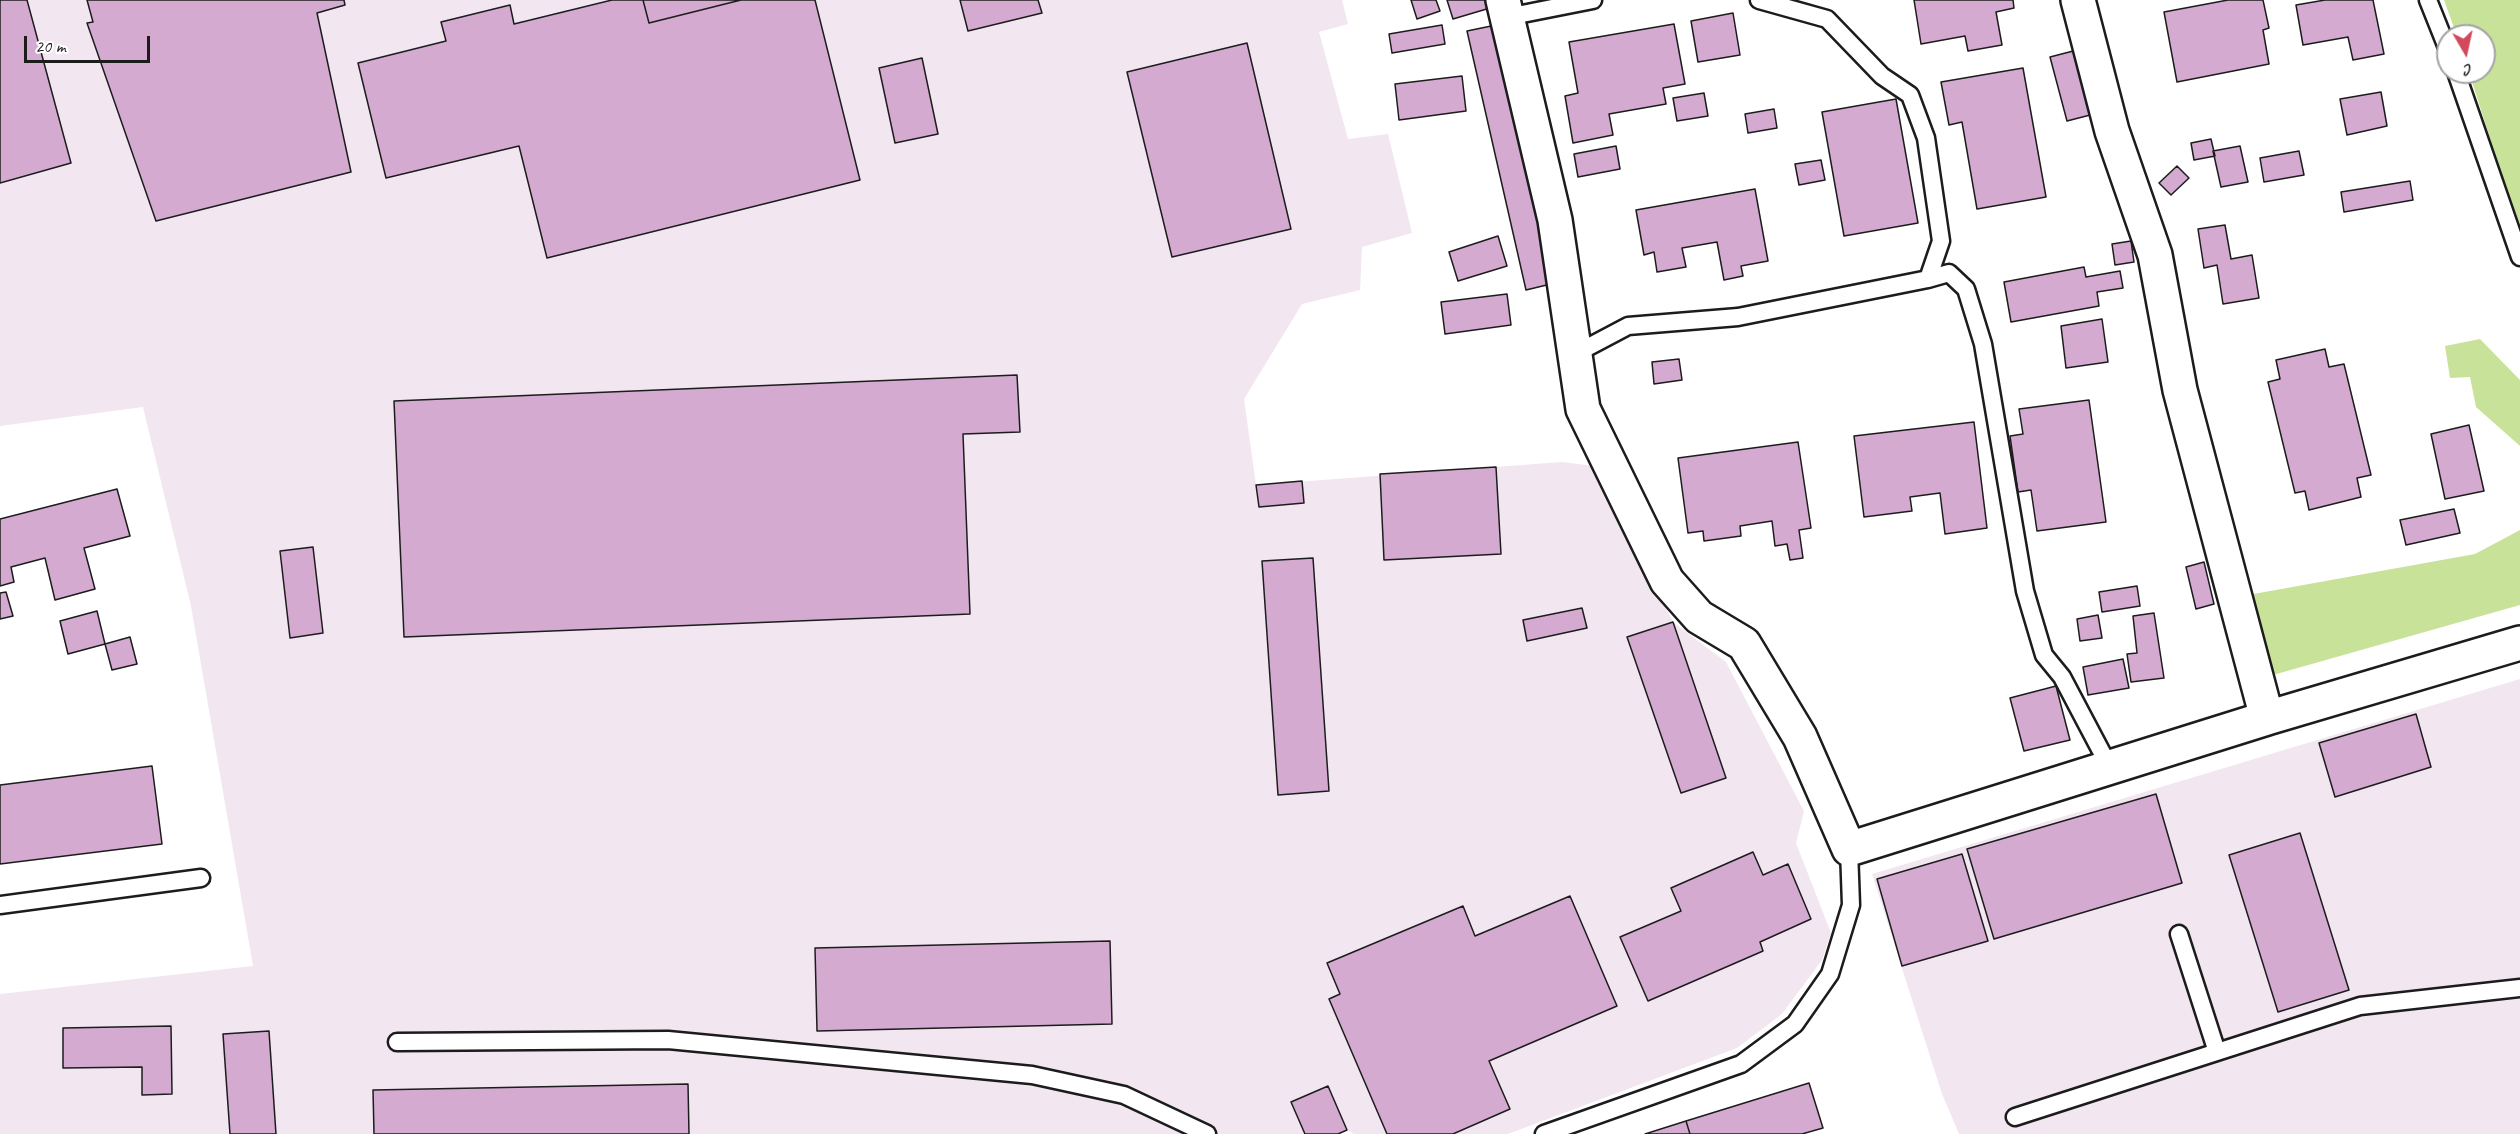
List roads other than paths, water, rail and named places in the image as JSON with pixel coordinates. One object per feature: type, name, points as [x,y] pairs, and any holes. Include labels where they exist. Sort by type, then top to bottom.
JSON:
[{"type":"street","points":[[2078,0],[2112,131],[2155,255],[2180,390],[2267,718]]},
{"type":"street","points":[[1505,9],[1555,220],[1583,409],[1667,581],[1699,617],[1744,644],[1800,738],[1849,849],[2267,718],[2520,643]]},
{"type":"lane","points":[[1505,9],[1593,0]]},
{"type":"lane","points":[[1759,0],[1827,19],[1882,76],[1910,95],[1926,138],[1941,241],[1928,279]]},
{"type":"lane","points":[[2428,0],[2438,24]]},
{"type":"lane","points":[[2460,84],[2520,257]]},
{"type":"lane","points":[[1575,354],[1628,326],[1738,317],[1948,273],[1966,289],[1983,344],[2025,591],[2044,655],[2062,677],[2110,768]]},
{"type":"lane","points":[[1544,1134],[1741,1064],[1795,1024],[1830,974],[1851,905],[1849,849]]},
{"type":"lane","points":[[0,905],[201,878]]},
{"type":"lane","points":[[2179,934],[2217,1052]]},
{"type":"lane","points":[[2015,1117],[2360,1006],[2520,988]]},
{"type":"lane","points":[[397,1042],[668,1040],[1032,1075],[1124,1095],[1207,1134]]}]
